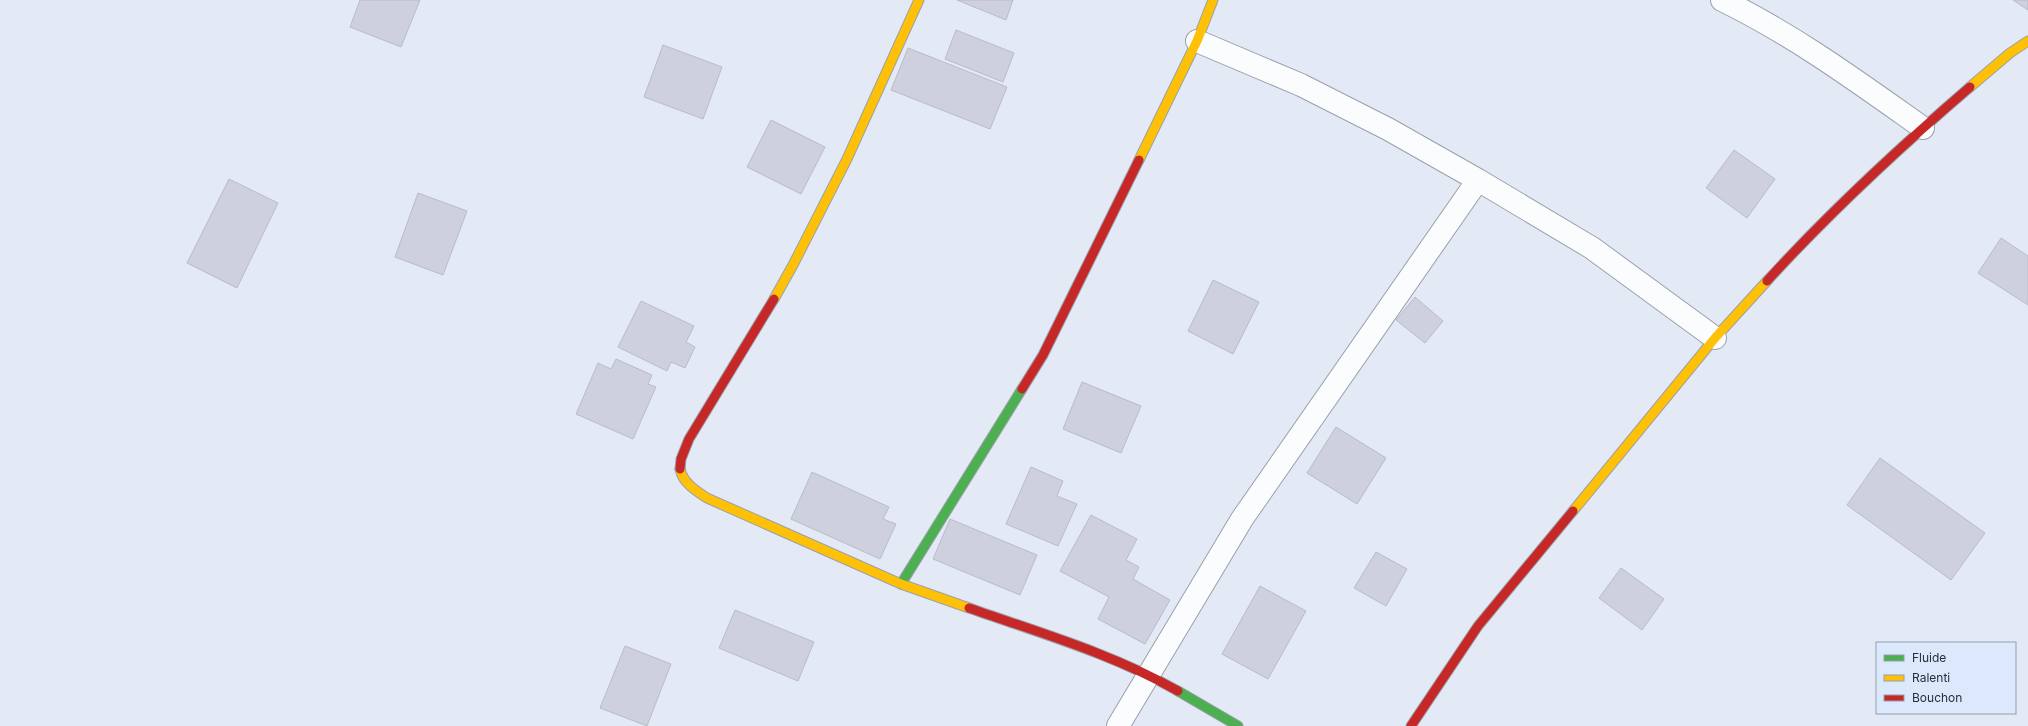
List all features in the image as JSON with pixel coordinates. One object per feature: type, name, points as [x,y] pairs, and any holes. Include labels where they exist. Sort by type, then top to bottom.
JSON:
[{"type":"street","points":[[919,0],[910,25],[847,159],[822,208],[754,333],[680,455],[679,468],[685,481],[692,488],[707,498],[901,584],[1084,648],[1150,675],[1238,726]]},
{"type":"street","points":[[901,584],[1043,355],[1196,41],[1212,0]]},
{"type":"street","points":[[1722,0],[1828,60],[1923,128]]},
{"type":"street","points":[[1196,41],[1308,89],[1388,129],[1478,180],[1592,248],[1715,338]]},
{"type":"street","points":[[1411,726],[1478,626],[1715,338],[1809,235],[1923,128],[2010,53],[2028,41]]},
{"type":"street","points":[[1118,726],[1150,675],[1242,519],[1478,180]]},
{"type":"building","points":[[360,0],[420,0],[401,47],[350,27]]},
{"type":"building","points":[[957,0],[1013,0],[1006,20]]},
{"type":"building","points":[[2013,0],[2028,0],[2028,10]]},
{"type":"building","points":[[956,30],[1014,53],[1003,82],[945,59]]},
{"type":"building","points":[[663,45],[722,67],[703,119],[644,97]]},
{"type":"building","points":[[908,48],[1007,87],[990,129],[891,90]]},
{"type":"building","points":[[771,120],[825,147],[801,194],[747,167]]},
{"type":"building","points":[[1734,150],[1775,179],[1747,218],[1706,188]]},
{"type":"building","points":[[229,179],[278,203],[237,288],[187,263]]},
{"type":"building","points":[[418,193],[467,211],[443,275],[395,257]]},
{"type":"building","points":[[2001,238],[2028,256],[2028,305],[1978,273]]},
{"type":"building","points":[[1213,280],[1259,302],[1233,354],[1188,331]]},
{"type":"building","points":[[1415,297],[1443,321],[1425,343],[1396,320]]},
{"type":"building","points":[[641,301],[694,326],[686,342],[695,347],[685,368],[671,362],[667,371],[618,347]]},
{"type":"building","points":[[616,359],[652,375],[648,384],[656,387],[633,439],[576,414],[598,363],[611,369]]},
{"type":"building","points":[[1082,382],[1141,406],[1121,453],[1063,429]]},
{"type":"building","points":[[1336,427],[1386,458],[1357,504],[1307,473]]},
{"type":"building","points":[[1880,458],[1985,533],[1951,580],[1847,505]]},
{"type":"building","points":[[1031,467],[1063,481],[1057,496],[1077,504],[1058,546],[1006,524]]},
{"type":"building","points":[[812,472],[889,507],[883,519],[896,524],[880,559],[791,519]]},
{"type":"building","points":[[1091,515],[1137,539],[1126,560],[1139,567],[1133,579],[1170,600],[1145,644],[1098,619],[1109,597],[1060,571]]},
{"type":"building","points":[[950,519],[1037,555],[1020,595],[933,559]]},
{"type":"building","points":[[1376,552],[1407,569],[1386,606],[1354,588]]},
{"type":"building","points":[[1621,568],[1664,599],[1642,630],[1599,598]]},
{"type":"building","points":[[1260,586],[1306,611],[1268,679],[1222,654]]},
{"type":"building","points":[[735,610],[814,642],[798,681],[719,648]]},
{"type":"building","points":[[625,646],[671,664],[647,726],[600,708]]},
{"type":"traffic: fast","points":[[901,584],[1022,389]]},
{"type":"traffic: fast","points":[[1178,691],[1238,726]]},
{"type":"traffic: slow","points":[[774,299],[847,159],[919,0]]},
{"type":"traffic: slow","points":[[1139,160],[1197,41],[1213,0]]},
{"type":"traffic: slow","points":[[1970,87],[2010,53],[2028,41]]},
{"type":"traffic: slow","points":[[1573,511],[1715,338],[1767,281]]},
{"type":"traffic: slow","points":[[680,469],[687,482],[707,498],[901,584],[969,608]]},
{"type":"traffic: jam","points":[[1767,281],[1815,230],[1866,181],[1917,133],[1970,87]]},
{"type":"traffic: jam","points":[[1022,389],[1043,355],[1139,160]]},
{"type":"traffic: jam","points":[[680,469],[681,459],[689,439],[774,299]]},
{"type":"traffic: jam","points":[[1411,726],[1478,626],[1573,511]]},
{"type":"traffic: jam","points":[[969,608],[1102,655],[1178,691]]}]
